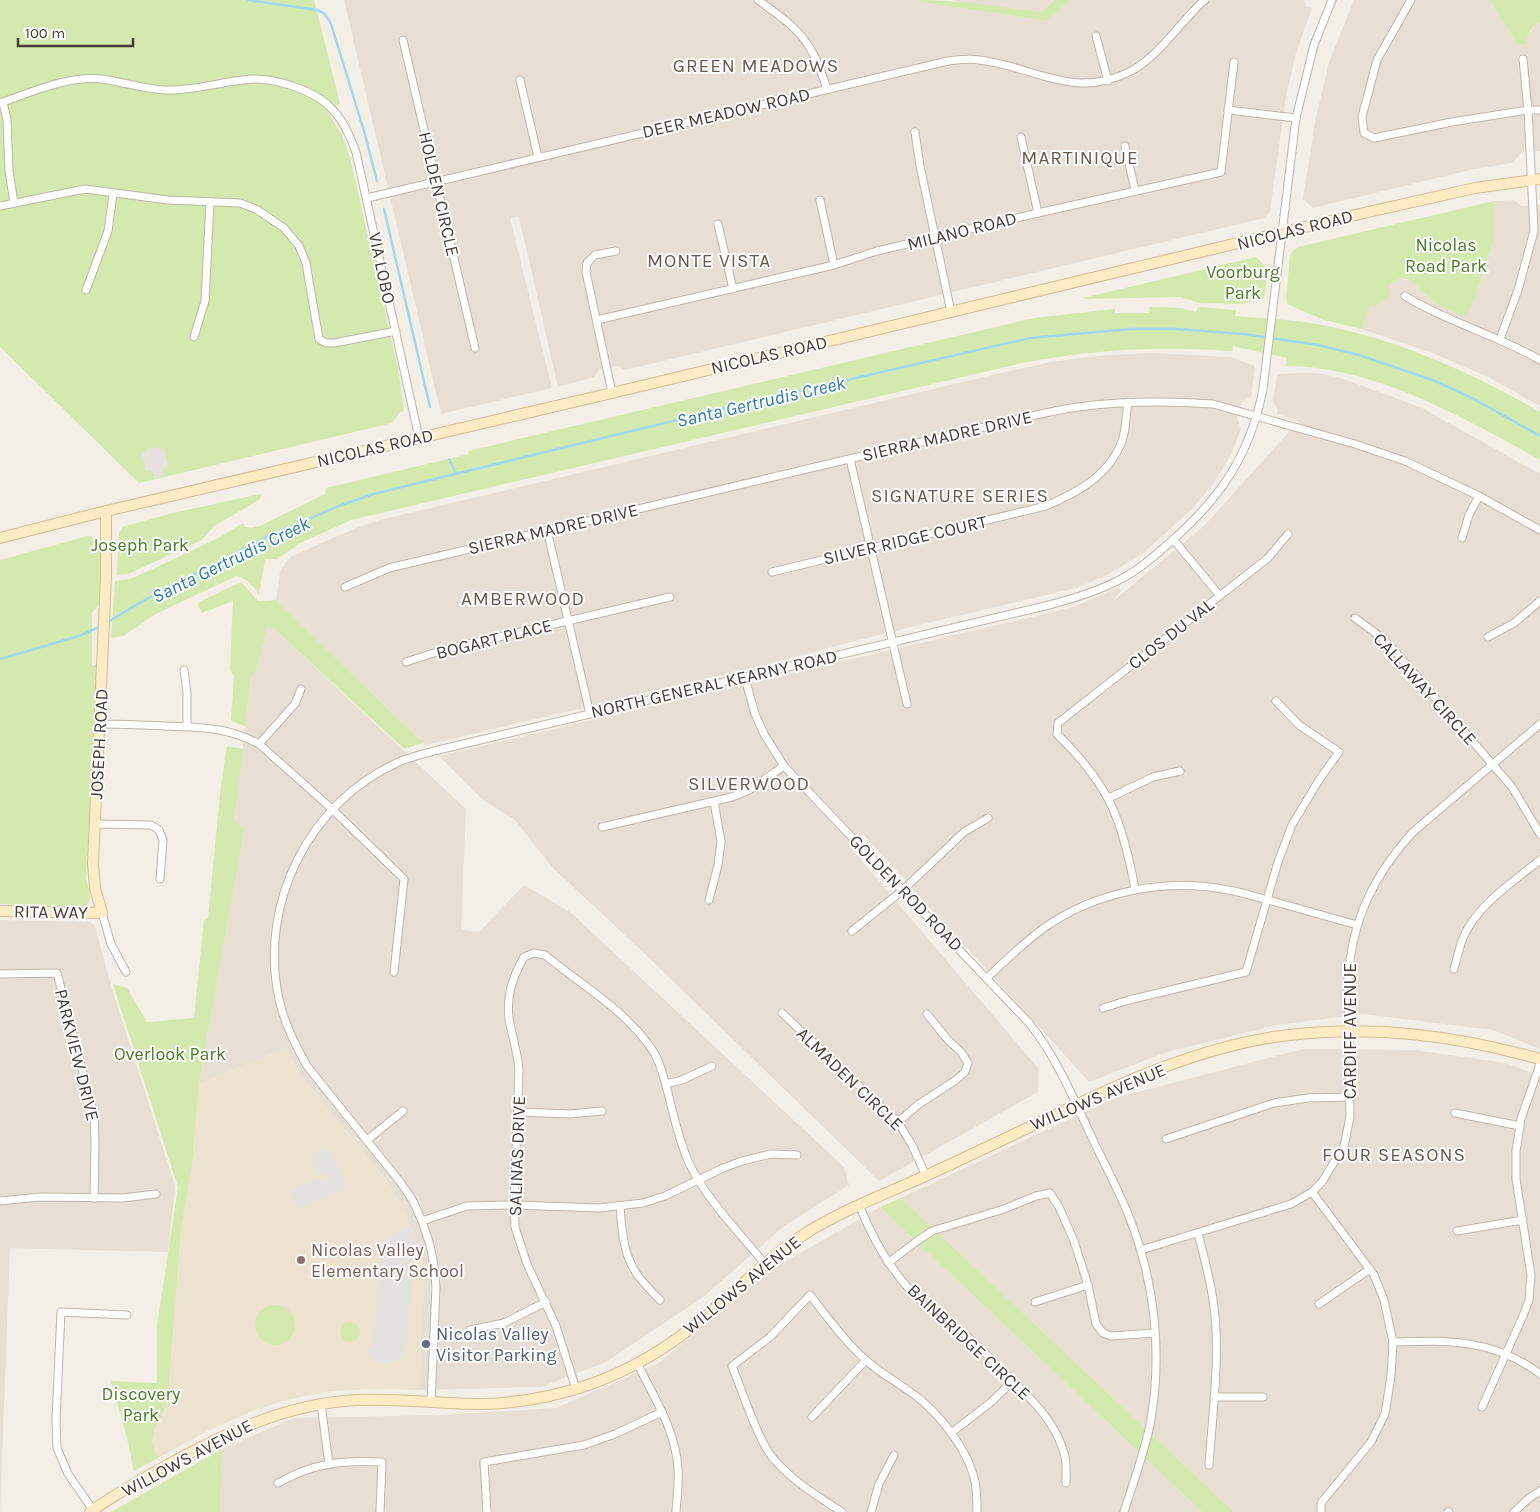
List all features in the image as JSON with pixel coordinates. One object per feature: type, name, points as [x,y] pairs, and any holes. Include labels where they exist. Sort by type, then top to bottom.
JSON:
[{"type":"street","points":[[758,0],[792,26],[808,45],[818,62],[826,89]]},
{"type":"street","name":"NORTH GENERAL KEARNY ROAD","points":[[431,1402],[436,1287],[432,1252],[422,1221],[413,1201],[401,1183],[307,1066],[295,1044],[281,1005],[275,970],[275,939],[278,913],[284,891],[299,856],[312,833],[332,809],[352,791],[401,761],[434,751],[1049,606],[1085,595],[1118,581],[1145,564],[1174,540],[1214,498],[1229,479],[1241,457],[1257,416],[1263,389],[1296,118],[1314,45],[1332,0]]},
{"type":"street","points":[[1411,0],[1377,60],[1362,117],[1364,133],[1374,138],[1452,122],[1528,110],[1540,110]]},
{"type":"street","name":"DEER MEADOW ROAD","points":[[367,198],[948,61],[964,59],[1000,64],[1061,82],[1079,84],[1108,81],[1131,71],[1148,60],[1203,1]]},
{"type":"street","points":[[1096,36],[1108,81]]},
{"type":"street","name":"HOLDEN CIRCLE","points":[[403,40],[476,348]]},
{"type":"street","points":[[1500,339],[1537,231],[1536,179],[1523,59]]},
{"type":"street","name":"MILANO ROAD","points":[[597,320],[857,259],[877,251],[1135,190],[1221,172],[1234,62]]},
{"type":"street","name":"VIA LOBO","points":[[1,102],[63,82],[80,79],[102,80],[165,90],[186,89],[253,79],[274,80],[291,85],[328,105],[341,120],[353,144],[367,198],[419,438]]},
{"type":"street","points":[[520,80],[538,157]]},
{"type":"street","points":[[1,102],[7,120],[9,171],[14,203]]},
{"type":"street","points":[[1228,110],[1296,118]]},
{"type":"street","points":[[915,132],[920,166],[952,312]]},
{"type":"street","points":[[1021,137],[1038,213]]},
{"type":"street","points":[[1125,146],[1135,190]]},
{"type":"street","name":"NICOLAS ROAD","points":[[0,538],[106,511],[1475,188],[1536,179]]},
{"type":"street","points":[[0,206],[85,189],[168,200],[240,203],[256,209],[284,228],[299,246],[306,263],[319,339],[326,343],[334,343],[396,331]]},
{"type":"street","points":[[86,290],[108,231],[112,194]]},
{"type":"street","points":[[820,200],[834,264]]},
{"type":"street","points":[[194,337],[205,301],[210,202]]},
{"type":"street","points":[[718,224],[733,288]]},
{"type":"street","points":[[612,393],[586,272],[587,262],[595,255],[616,251]]},
{"type":"street","points":[[1405,296],[1423,307],[1500,339],[1540,360]]},
{"type":"street","name":"SIERRA MADRE DRIVE","points":[[345,587],[389,568],[547,530],[1044,413],[1128,402],[1213,404],[1383,453],[1422,468],[1479,496],[1540,530]]},
{"type":"street","name":"SILVER RIDGE COURT","points":[[772,572],[1046,506],[1071,495],[1096,479],[1112,462],[1122,440],[1128,402]]},
{"type":"street","points":[[850,459],[907,704]]},
{"type":"street","points":[[1462,538],[1469,515],[1479,496]]},
{"type":"street","name":"JOSEPH ROAD","points":[[106,511],[108,531],[94,876],[111,944],[126,972]]},
{"type":"street","points":[[547,530],[590,714]]},
{"type":"street","name":"CLOS DU VAL","points":[[1109,798],[1090,769],[1056,734],[1058,722],[1268,558],[1288,534]]},
{"type":"street","points":[[1174,540],[1220,596]]},
{"type":"street","name":"BOGART PLACE","points":[[406,662],[443,650],[670,596]]},
{"type":"street","points":[[1488,637],[1514,623],[1540,600]]},
{"type":"street","name":"CALLAWAY CIRCLE","points":[[1354,618],[1381,636],[1393,648],[1493,764],[1512,787],[1540,834]]},
{"type":"street","points":[[184,670],[187,693],[187,727]]},
{"type":"street","name":"GOLDEN ROD ROAD","points":[[745,678],[755,714],[764,734],[784,766],[1029,1022],[1041,1038],[1057,1063],[1128,1213],[1141,1250],[1151,1293],[1156,1333],[1156,1363],[1150,1425],[1124,1512]]},
{"type":"street","points":[[259,744],[295,704],[301,689]]},
{"type":"street","points":[[1104,1008],[1129,1000],[1246,972],[1278,862],[1292,825],[1319,780],[1339,752],[1300,725],[1276,701]]},
{"type":"street","points":[[99,724],[206,727],[226,730],[259,744],[332,809],[404,879],[394,972]]},
{"type":"street","name":"CARDIFF AVENUE","points":[[1141,1250],[1290,1204],[1312,1192],[1322,1182],[1344,1146],[1350,1117],[1349,966],[1357,924],[1371,889],[1398,849],[1413,832],[1540,724]]},
{"type":"street","points":[[602,828],[732,798],[748,790],[784,766]]},
{"type":"street","points":[[1135,889],[1124,837],[1109,798],[1153,777],[1180,771]]},
{"type":"street","points":[[708,900],[718,865],[721,841],[714,802]]},
{"type":"street","points":[[852,931],[903,890],[964,832],[988,818]]},
{"type":"street","points":[[95,824],[152,825],[159,830],[162,840],[160,879]]},
{"type":"street","points":[[1454,969],[1463,939],[1478,915],[1488,904],[1540,860]]},
{"type":"street","points":[[987,978],[1025,942],[1045,927],[1091,903],[1135,889],[1165,886],[1209,887],[1230,890],[1357,924]]},
{"type":"street","name":"RITA WAY","points":[[0,911],[102,913]]},
{"type":"street","name":"SALINAS DRIVE","points":[[576,1388],[556,1326],[527,1264],[515,1227],[514,1205],[520,1070],[510,1025],[509,993],[512,980],[524,957],[534,952],[545,955],[613,1008],[653,1051],[666,1084]]},
{"type":"street","name":"PARKVIEW DRIVE","points":[[0,974],[56,973],[94,1115],[94,1198]]},
{"type":"street","name":"ALMADEN CIRCLE","points":[[782,1013],[898,1122],[912,1145],[926,1176]]},
{"type":"street","points":[[898,1122],[919,1104],[956,1080],[965,1072],[968,1063],[961,1052],[948,1040],[927,1014]]},
{"type":"street","name":"WILLOWS AVENUE","points":[[91,1511],[158,1470],[233,1431],[276,1415],[321,1404],[361,1400],[503,1402],[531,1399],[576,1388],[608,1377],[638,1364],[687,1332],[764,1263],[817,1226],[1140,1077],[1208,1053],[1288,1035],[1350,1031],[1439,1036],[1492,1046],[1540,1059]]},
{"type":"street","points":[[1482,1407],[1523,1316],[1528,1300],[1531,1275],[1516,1180],[1516,1151],[1520,1126],[1540,1064]]},
{"type":"street","points":[[712,1066],[682,1080],[666,1084],[679,1135],[689,1163],[698,1180],[764,1263]]},
{"type":"street","points":[[1166,1139],[1274,1103],[1308,1098],[1350,1097]]},
{"type":"street","points":[[367,1140],[404,1111]]},
{"type":"street","points":[[518,1112],[569,1114],[602,1111]]},
{"type":"street","points":[[1455,1113],[1520,1126]]},
{"type":"street","points":[[422,1221],[467,1206],[514,1205],[598,1208],[643,1203],[665,1196],[742,1160],[771,1154],[797,1155]]},
{"type":"street","points":[[1312,1192],[1374,1274],[1384,1300],[1393,1342],[1391,1376],[1385,1414],[1371,1442],[1321,1503],[1321,1512]]},
{"type":"street","points":[[888,1263],[932,1231],[1050,1193],[1059,1206],[1074,1241],[1088,1285],[1096,1324],[1103,1334],[1111,1336],[1156,1333]]},
{"type":"street","points":[[0,1201],[40,1197],[123,1198],[156,1194]]},
{"type":"street","name":"BAINBRIDGE CIRCLE","points":[[859,1205],[871,1234],[888,1263],[910,1290],[928,1308],[975,1344],[1047,1418],[1065,1454],[1066,1483]]},
{"type":"street","points":[[620,1206],[623,1243],[630,1263],[639,1277],[660,1300]]},
{"type":"street","points":[[1457,1231],[1523,1220]]},
{"type":"street","points":[[1198,1233],[1208,1270],[1216,1330],[1216,1361],[1209,1465]]},
{"type":"street","points":[[1319,1304],[1370,1269]]},
{"type":"street","points":[[1035,1302],[1088,1285]]},
{"type":"street","points":[[842,1512],[800,1483],[779,1465],[767,1449],[732,1366],[770,1337],[810,1295],[837,1329],[866,1360],[920,1400],[951,1433],[962,1449],[975,1481],[977,1512]]},
{"type":"street","points":[[470,1330],[504,1323],[546,1302]]},
{"type":"street","points":[[91,1511],[68,1474],[58,1448],[56,1420],[62,1312],[127,1315]]},
{"type":"street","points":[[1393,1342],[1440,1340],[1466,1343],[1506,1353],[1540,1374]]},
{"type":"street","points":[[812,1417],[866,1360]]},
{"type":"street","points":[[638,1364],[662,1412],[674,1444],[678,1468],[676,1512]]},
{"type":"street","points":[[951,1433],[990,1403],[1013,1381]]},
{"type":"street","points":[[1214,1397],[1263,1397]]},
{"type":"street","points":[[321,1404],[329,1464]]},
{"type":"street","points":[[487,1512],[484,1462],[584,1445],[615,1434],[662,1412]]},
{"type":"street","points":[[871,1512],[879,1484],[894,1455]]},
{"type":"street","points":[[278,1483],[314,1466],[362,1461],[382,1462],[380,1512]]},
{"type":"street","points":[[1514,1512],[1540,1491]]},
{"type":"shaded area","points":[[344,0],[918,0],[1047,21],[1070,0],[1304,0],[1306,6],[1312,8],[1296,53],[1286,96],[1270,211],[1264,218],[625,370],[618,366],[599,370],[594,377],[558,387],[519,217],[510,218],[552,388],[441,414]]},
{"type":"shaded area","points":[[952,0],[1054,0],[1042,12],[970,4]]},
{"type":"shaded area","points":[[1354,0],[1490,0],[1517,44],[1527,37],[1535,25],[1540,23],[1540,151],[1522,152],[1512,163],[1470,170],[1313,208],[1303,199],[1315,122],[1329,62]]},
{"type":"shaded area","points":[[1514,200],[1522,206],[1540,205],[1540,406],[1486,376],[1430,352],[1362,329],[1370,304],[1388,290],[1391,284],[1398,279],[1409,280],[1416,284],[1429,299],[1476,295],[1494,238],[1494,201]]},
{"type":"shaded area","points":[[1151,353],[1231,357],[1255,366],[1251,397],[1242,402],[1237,419],[1241,429],[1231,455],[1215,481],[1192,509],[1142,554],[1107,575],[1076,588],[890,632],[741,671],[425,745],[276,600],[280,572],[292,556],[356,528],[380,520],[1051,362],[1096,356]]},
{"type":"shaded area","points":[[1317,373],[1341,378],[1422,408],[1540,474],[1540,1049],[1493,1030],[1363,1014],[1277,1025],[1167,1052],[1089,1082],[863,834],[849,846],[1038,1068],[1038,1092],[879,1181],[645,954],[552,867],[515,820],[482,799],[439,756],[1045,614],[1076,606],[1119,587],[1121,591],[1112,602],[1204,526],[1299,421],[1277,414],[1278,411],[1273,400],[1277,376],[1280,374]]},
{"type":"shaded area","points":[[157,447],[159,449],[164,448],[168,466],[163,469],[164,476],[154,478],[152,471],[146,471],[142,453],[147,452],[147,449]]},
{"type":"shaded area","points":[[267,622],[466,809],[461,930],[479,932],[524,885],[570,912],[844,1167],[849,1185],[783,1227],[702,1298],[606,1362],[541,1387],[420,1390],[421,1253],[404,1211],[387,1181],[306,1082],[296,1068],[286,1048],[199,1084],[232,895],[234,821],[251,677],[256,671]]},
{"type":"shaded area","points":[[0,920],[90,922],[95,926],[112,989],[175,1186],[168,1252],[10,1248],[0,1512]]},
{"type":"shaded area","name":"Nicolas Valley Elementary School","points":[[286,1048],[296,1068],[306,1082],[387,1181],[404,1211],[421,1253],[424,1271],[420,1390],[374,1389],[332,1391],[290,1399],[255,1410],[207,1431],[158,1458],[152,1443],[155,1428],[164,1411],[169,1384],[181,1230],[192,1165],[199,1084]]},
{"type":"shaded area","points":[[1303,1049],[1414,1050],[1506,1063],[1540,1076],[1540,1512],[1234,1512],[901,1198],[1115,1098]]},
{"type":"shaded area","points":[[324,1148],[325,1151],[330,1148],[346,1185],[342,1192],[298,1209],[289,1190],[319,1178],[322,1184],[326,1181],[328,1178],[326,1173],[320,1175],[311,1154]]},
{"type":"shaded area","points":[[880,1207],[1202,1512],[220,1512],[222,1449],[294,1418],[443,1415],[556,1408],[659,1363],[766,1273]]},
{"type":"shaded area","points":[[410,1227],[419,1251],[409,1255],[408,1262],[415,1264],[404,1351],[399,1360],[391,1363],[380,1363],[371,1358],[366,1348],[372,1347],[383,1244],[392,1234]]},
{"type":"green space","points":[[0,0],[314,0],[340,103],[328,113],[341,133],[350,157],[399,374],[404,411],[400,412],[392,423],[139,483],[0,347]]},
{"type":"green space","points":[[918,0],[964,2],[1042,12],[1054,0],[1070,0],[1047,21]]},
{"type":"green space","points":[[1490,0],[1540,0],[1540,23],[1530,31],[1526,44],[1517,44]]},
{"type":"green space","name":"Nicolas Road Park","points":[[1494,201],[1494,238],[1476,295],[1466,316],[1438,304],[1430,299],[1416,284],[1405,279],[1393,282],[1389,288],[1389,296],[1376,306],[1370,304],[1362,329],[1324,320],[1287,304],[1290,256],[1298,247]]},
{"type":"green space","name":"Voorburg Park","points":[[1256,257],[1268,269],[1264,299],[1239,304],[1200,303],[1180,297],[1083,299],[1083,298]]},
{"type":"green space","points":[[1150,307],[1181,308],[1196,312],[1198,307],[1236,310],[1235,316],[1311,323],[1379,339],[1435,359],[1488,384],[1540,412],[1540,460],[1418,397],[1352,375],[1319,368],[1286,366],[1287,358],[1233,346],[1232,351],[1152,349],[1049,358],[351,520],[300,543],[277,559],[265,559],[259,594],[246,580],[236,576],[156,614],[123,636],[111,638],[115,581],[130,579],[153,569],[222,536],[243,523],[245,527],[252,528],[262,525],[325,494],[326,488],[469,454],[468,451],[1034,318],[1115,309],[1115,313],[1149,313]]},
{"type":"green space","name":"Joseph Park","points":[[261,494],[260,499],[214,526],[202,540],[128,574],[117,575],[119,533],[122,527],[173,513]]},
{"type":"green space","points":[[88,536],[99,540],[102,545],[99,604],[92,613],[92,666],[98,664],[86,879],[90,896],[88,903],[80,907],[0,904],[0,560]]},
{"type":"green space","points":[[241,582],[258,601],[276,600],[423,743],[404,749],[268,623],[256,671],[251,677],[245,726],[231,721],[234,676],[230,670],[233,601],[202,613],[197,603]]},
{"type":"green space","name":"Overlook Park","points":[[227,746],[243,749],[234,821],[244,828],[199,1084],[192,1165],[181,1230],[169,1384],[164,1411],[155,1428],[152,1443],[158,1458],[134,1471],[111,1381],[157,1383],[157,1326],[178,1187],[113,984],[127,988],[147,1022],[194,1018],[204,920],[208,918],[221,785]]},
{"type":"green space","points":[[901,1198],[1234,1512],[1202,1512],[880,1207]]},
{"type":"green space","points":[[275,1305],[289,1311],[295,1325],[289,1339],[275,1345],[261,1339],[255,1325],[261,1311]]},
{"type":"green space","points":[[346,1322],[354,1322],[360,1328],[360,1336],[354,1342],[346,1342],[340,1336],[340,1328]]},
{"type":"green space","points":[[222,1449],[220,1512],[111,1512]]},
{"type":"waterway","points":[[248,0],[317,10],[327,17],[331,24],[364,131],[377,181]]},
{"type":"waterway","points":[[384,209],[430,407]]},
{"type":"waterway","name":"Santa Gertrudis Creek","points":[[108,622],[141,602],[269,536],[339,506],[373,494],[751,402],[1030,338],[1131,329],[1176,329],[1244,334],[1318,345],[1359,355],[1435,381],[1472,398],[1540,436]]},
{"type":"waterway","points":[[449,459],[456,473]]},
{"type":"waterway","name":"Santa Gertrudis Creek","points":[[0,659],[79,636],[101,626]]},
{"type":"place","name":"Nicolas Valley Elementary School","points":[[301,1260]]},
{"type":"place","name":"Nicolas Valley Visitor Parking","points":[[426,1344]]},
{"type":"district","name":"GREEN MEADOWS","points":[[756,66]]},
{"type":"district","name":"MARTINIQUE","points":[[1080,158]]},
{"type":"district","name":"MONTE VISTA","points":[[709,261]]},
{"type":"district","name":"SIGNATURE SERIES","points":[[960,496]]},
{"type":"district","name":"AMBERWOOD","points":[[523,599]]},
{"type":"district","name":"SILVERWOOD","points":[[749,784]]},
{"type":"district","name":"FOUR SEASONS","points":[[1394,1155]]},
{"type":"park label","name":"Discovery Park","points":[[141,1404]]}]
